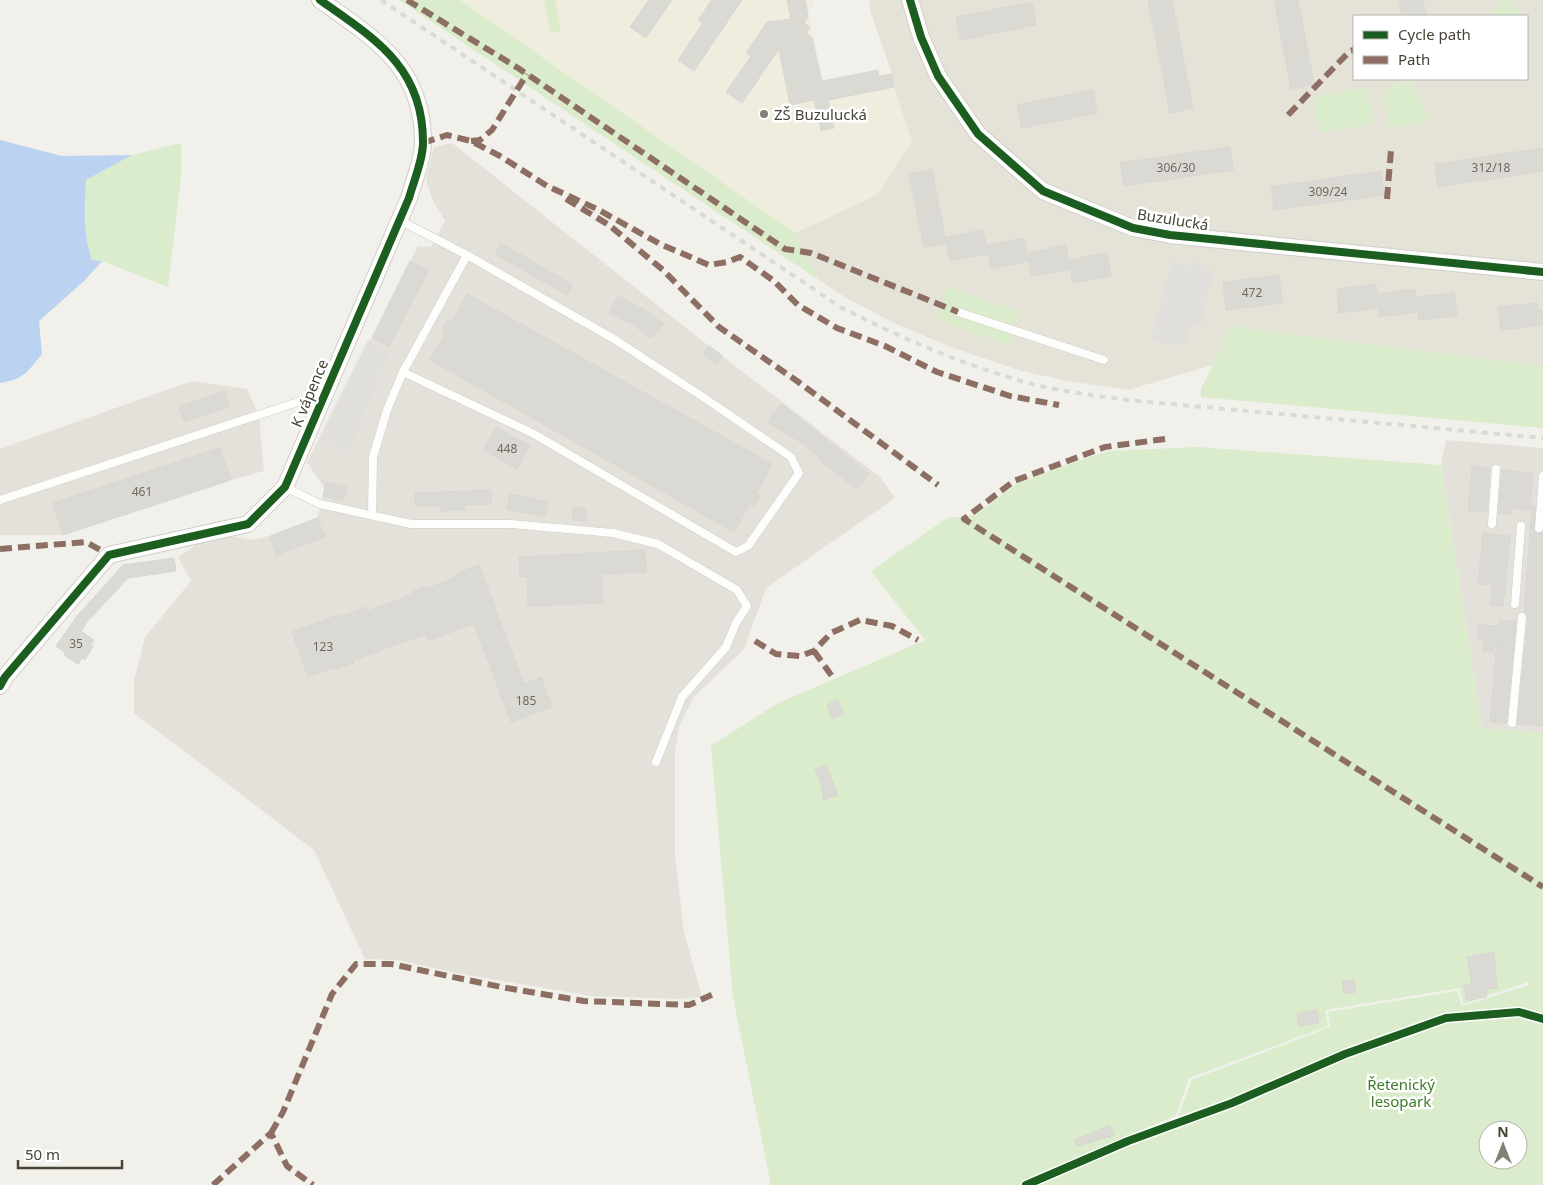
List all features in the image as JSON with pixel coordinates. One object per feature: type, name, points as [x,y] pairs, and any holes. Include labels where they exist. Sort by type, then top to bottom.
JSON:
[{"type":"street","name":"K vápence","points":[[0,686],[5,677],[109,555],[248,524],[285,487],[409,198],[419,165],[423,143],[419,103],[410,80],[392,58],[368,34],[320,0]]},
{"type":"street","name":"Buzulucká","points":[[910,0],[921,37],[938,76],[978,134],[1043,191],[1133,228],[1170,235],[1543,272]]},
{"type":"lane","points":[[399,220],[467,255],[614,339],[791,457],[799,474],[748,546],[736,552],[534,434],[404,372]]},
{"type":"lane","points":[[372,515],[373,457],[387,410],[404,372],[467,255]]},
{"type":"lane","points":[[958,312],[1104,360]]},
{"type":"lane","points":[[0,500],[301,402],[322,398]]},
{"type":"lane","points":[[1492,524],[1496,469]]},
{"type":"lane","points":[[1539,528],[1543,476]]},
{"type":"lane","points":[[285,487],[320,504],[411,524],[511,524],[612,532],[658,544],[737,590],[747,606],[736,623],[726,647],[682,698],[656,762]]},
{"type":"lane","points":[[1515,604],[1520,526]]},
{"type":"lane","points":[[1512,723],[1522,617]]},
{"type":"lane","points":[[1026,1185],[1128,1141],[1232,1103],[1345,1054],[1446,1018],[1520,1012],[1543,1019]]},
{"type":"shaded area","name":"ZŠ Buzulucká","points":[[460,0],[813,0],[814,7],[808,9],[822,81],[878,70],[879,76],[892,74],[894,87],[912,141],[877,195],[795,233]]},
{"type":"shaded area","points":[[869,0],[1543,0],[1543,366],[1232,326],[1213,365],[1128,390],[1068,381],[1022,371],[948,346],[896,324],[848,299],[819,280],[795,233],[876,195],[894,87],[892,74],[871,13]]},
{"type":"shaded area","points":[[452,143],[709,346],[880,477],[895,498],[766,588],[744,649],[694,697],[679,727],[675,752],[675,854],[684,932],[702,997],[680,999],[591,996],[456,973],[398,960],[365,959],[314,850],[134,713],[134,680],[145,637],[191,581],[178,557],[205,539],[224,535],[252,540],[270,536],[317,518],[325,489],[307,462],[418,246],[431,247],[445,221],[433,201],[426,179],[434,147]]},
{"type":"shaded area","points":[[1171,262],[1190,266],[1193,262],[1203,264],[1204,268],[1213,270],[1201,326],[1193,325],[1186,330],[1188,340],[1175,345],[1151,341]]},
{"type":"shaded area","points":[[368,343],[389,353],[348,453],[323,441]]},
{"type":"shaded area","points":[[192,381],[247,389],[259,416],[264,471],[63,535],[0,535],[0,449]]},
{"type":"shaded area","points":[[1446,440],[1543,448],[1543,733],[1482,728],[1441,465]]},
{"type":"green space","points":[[399,0],[460,0],[795,233],[819,280]]},
{"type":"green space","points":[[544,0],[555,0],[561,31],[551,33]]},
{"type":"green space","points":[[1503,0],[1509,0],[1520,14],[1520,15],[1492,15]]},
{"type":"green space","points":[[1410,81],[1431,120],[1390,129],[1384,99],[1387,87]]},
{"type":"green space","points":[[1368,87],[1374,123],[1319,133],[1313,97]]},
{"type":"green space","points":[[181,143],[181,177],[168,287],[102,261],[92,260],[86,230],[86,180],[132,155]]},
{"type":"green space","points":[[948,287],[1020,312],[1008,345],[936,320]]},
{"type":"green space","points":[[1232,326],[1543,366],[1543,428],[1201,397],[1201,389]]},
{"type":"green space","name":"Řetenický lesopark","points":[[1198,447],[1441,465],[1482,728],[1543,733],[1543,1185],[771,1185],[733,997],[711,746],[778,703],[925,640],[871,571],[947,518],[975,515],[1017,484],[1109,451]],"holes":[[[1528,982],[1529,985],[1462,1006],[1457,991],[1328,1012],[1330,1027],[1192,1080],[1177,1119],[1133,1134],[1176,1115],[1189,1078],[1328,1026],[1325,1010],[1460,988],[1463,1004]]]},
{"type":"water","points":[[0,140],[62,156],[132,155],[86,180],[85,220],[87,240],[92,260],[102,261],[85,280],[39,321],[42,354],[33,366],[20,377],[0,383]]},
{"type":"building","points":[[649,0],[672,0],[646,38],[630,27]]},
{"type":"building","points":[[712,0],[742,0],[694,71],[678,60],[703,23],[698,20]]},
{"type":"building","points":[[787,0],[805,0],[808,16],[804,23],[810,27],[806,33],[812,38],[822,81],[878,70],[879,76],[892,74],[894,87],[828,100],[834,128],[821,131],[814,100],[790,105],[779,49],[742,103],[726,92],[751,56],[746,53],[767,22],[791,19]]},
{"type":"building","points":[[1148,0],[1172,0],[1193,108],[1170,113]]},
{"type":"building","points":[[1274,0],[1298,0],[1314,84],[1291,89]]},
{"type":"building","points":[[1399,0],[1423,0],[1426,15],[1402,15]]},
{"type":"building","points":[[1032,2],[1036,25],[961,40],[956,17]]},
{"type":"building","points":[[1093,90],[1097,113],[1022,128],[1017,105]]},
{"type":"building","points":[[1230,147],[1233,170],[1124,186],[1120,163]]},
{"type":"building","points":[[1543,148],[1543,171],[1438,187],[1435,164]]},
{"type":"building","points":[[932,169],[945,237],[983,230],[987,245],[1024,238],[1027,253],[1066,245],[1069,260],[1107,253],[1111,276],[1073,283],[1070,269],[1032,276],[1029,261],[991,269],[988,254],[950,261],[946,243],[924,247],[909,174]]},
{"type":"building","points":[[1381,171],[1384,195],[1274,210],[1271,187]]},
{"type":"building","points":[[501,243],[573,285],[567,295],[495,254]]},
{"type":"building","points":[[410,261],[428,271],[389,347],[372,338]]},
{"type":"building","points":[[1279,275],[1282,303],[1226,310],[1223,282]]},
{"type":"building","points":[[1376,284],[1377,294],[1415,289],[1416,297],[1454,293],[1457,316],[1419,320],[1418,312],[1379,317],[1378,308],[1339,313],[1337,289]]},
{"type":"building","points":[[467,294],[772,464],[756,494],[760,496],[754,506],[750,504],[734,532],[430,360],[446,332],[442,330],[448,319],[452,322]]},
{"type":"building","points":[[618,296],[643,309],[664,324],[651,338],[632,324],[609,313]]},
{"type":"building","points":[[1537,303],[1538,311],[1543,310],[1543,325],[1501,330],[1498,307]]},
{"type":"building","points":[[709,346],[723,356],[717,364],[703,354]]},
{"type":"building","points":[[224,391],[229,407],[184,422],[179,406]]},
{"type":"building","points":[[782,404],[869,474],[857,489],[819,460],[820,458],[804,444],[767,422]]},
{"type":"building","points":[[496,427],[530,446],[517,469],[483,450]]},
{"type":"building","points":[[220,448],[231,480],[63,535],[52,503]]},
{"type":"building","points":[[1472,466],[1490,469],[1487,512],[1468,511]]},
{"type":"building","points":[[1502,470],[1533,473],[1530,510],[1513,508],[1512,514],[1498,513]]},
{"type":"building","points":[[326,482],[347,487],[343,501],[323,496]]},
{"type":"building","points":[[491,490],[491,504],[465,505],[465,510],[440,511],[440,506],[415,506],[415,493]]},
{"type":"building","points":[[510,494],[548,502],[545,517],[507,509]]},
{"type":"building","points":[[1532,506],[1535,507],[1534,530],[1538,534],[1543,532],[1543,726],[1517,724],[1528,618],[1524,612]]},
{"type":"building","points":[[573,507],[586,508],[585,521],[572,520]]},
{"type":"building","points":[[317,518],[325,537],[276,555],[270,536]]},
{"type":"building","points":[[1483,533],[1510,536],[1503,606],[1490,605],[1492,585],[1478,584]]},
{"type":"building","points":[[645,550],[646,572],[602,574],[603,603],[528,606],[527,576],[520,577],[519,557]]},
{"type":"building","points":[[174,558],[176,571],[128,578],[87,622],[81,631],[94,640],[91,645],[93,646],[85,660],[82,658],[78,664],[64,655],[66,653],[56,646],[77,616],[123,565]]},
{"type":"building","points":[[479,565],[524,684],[541,677],[552,707],[511,722],[474,624],[429,640],[426,634],[353,660],[354,663],[308,677],[292,632],[338,615],[339,617],[367,607],[368,611],[413,594],[412,591],[426,586],[427,589],[456,577],[455,574]]},
{"type":"building","points":[[1499,620],[1516,622],[1506,723],[1490,722],[1497,640],[1492,652],[1483,651],[1484,638],[1478,638],[1479,625],[1499,626]]},
{"type":"building","points":[[838,700],[844,714],[832,719],[827,705]]},
{"type":"building","points":[[826,765],[838,795],[824,800],[820,780],[815,769]]},
{"type":"building","points":[[1494,952],[1497,988],[1486,989],[1487,997],[1467,1001],[1464,985],[1472,984],[1467,957]]},
{"type":"building","points":[[1354,980],[1356,992],[1344,994],[1342,981]]},
{"type":"building","points":[[1317,1010],[1319,1023],[1299,1026],[1297,1014]]},
{"type":"building","points":[[1110,1125],[1114,1133],[1113,1136],[1077,1146],[1074,1140]]},
{"type":"railway","points":[[381,0],[842,308],[907,339],[951,357],[1032,384],[1127,400],[1543,438]]},
{"type":"marked path","points":[[407,0],[518,68],[785,249],[811,253],[958,312]]},
{"type":"marked path","points":[[1288,115],[1350,51],[1353,50]]},
{"type":"marked path","points":[[471,141],[480,140],[492,130],[527,74]]},
{"type":"marked path","points":[[423,143],[447,135],[471,141],[500,156],[547,186],[597,209],[660,244],[709,265],[727,262],[740,257],[774,281],[798,305],[837,328],[885,346],[937,372],[1010,396],[1059,405]]},
{"type":"marked path","points":[[1387,199],[1391,150]]},
{"type":"marked path","points":[[566,199],[609,225],[663,270],[719,327],[797,381],[938,485]]},
{"type":"marked path","points":[[1165,439],[1105,447],[1014,481],[964,519],[1543,887]]},
{"type":"marked path","points":[[0,549],[86,542],[109,555]]},
{"type":"marked path","points":[[755,641],[776,654],[800,656],[814,651],[831,633],[860,620],[892,626],[918,640]]},
{"type":"marked path","points":[[814,651],[834,679]]},
{"type":"marked path","points":[[271,1133],[283,1112],[332,994],[356,964],[391,964],[501,987],[584,1001],[689,1005],[716,993]]},
{"type":"marked path","points":[[213,1185],[271,1133],[287,1166],[313,1185]]},
{"type":"cycle path","points":[[0,686],[5,677],[109,555],[248,524],[285,487],[409,198],[423,149],[421,116],[415,94],[405,74],[377,42],[320,0]]},
{"type":"cycle path","points":[[910,0],[921,37],[938,76],[978,134],[1043,191],[1133,228],[1170,235],[1543,272]]},
{"type":"cycle path","points":[[1026,1185],[1128,1141],[1232,1103],[1345,1054],[1446,1018],[1519,1012],[1543,1019]]},
{"type":"place","name":"ZŠ Buzulucká","points":[[764,114]]}]
